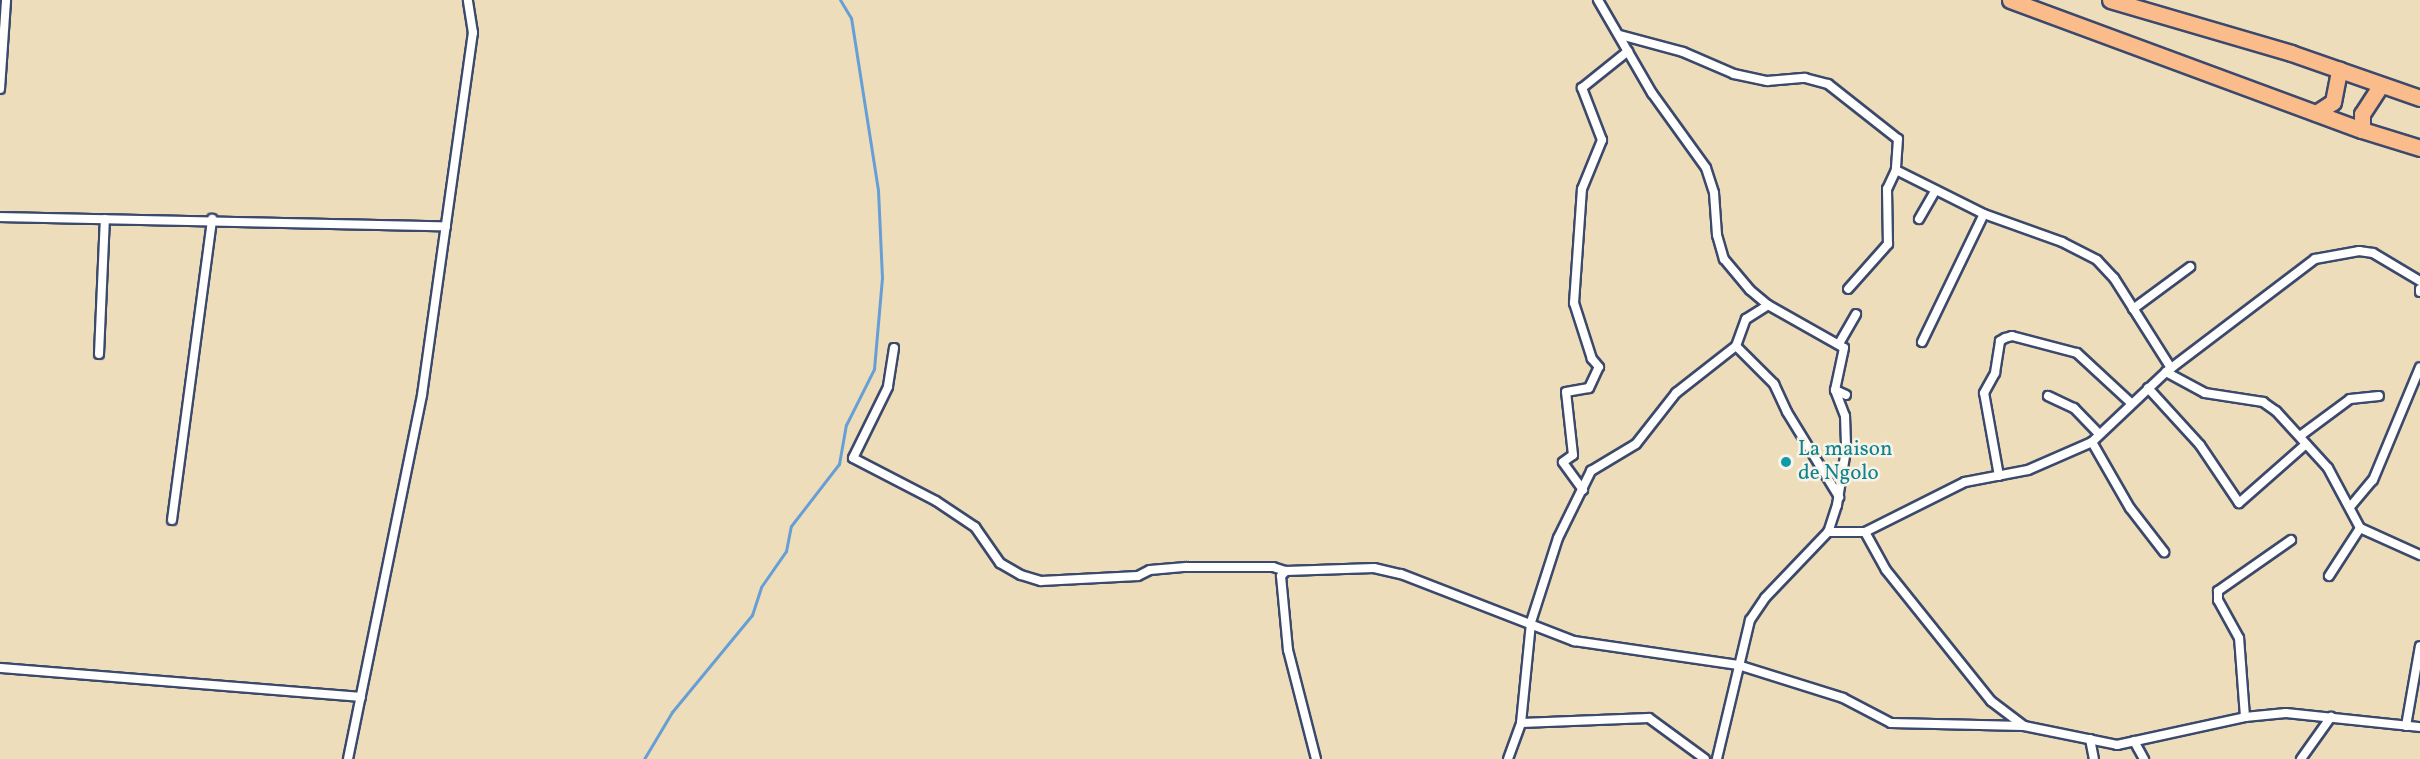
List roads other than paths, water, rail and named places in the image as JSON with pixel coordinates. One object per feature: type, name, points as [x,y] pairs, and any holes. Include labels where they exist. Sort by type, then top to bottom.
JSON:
[{"type":"highway","points":[[2010,0],[2362,130],[2420,148]]},
{"type":"highway","points":[[2110,0],[2339,70],[2420,98]]},
{"type":"highway","points":[[2316,113],[2333,102],[2339,70]]},
{"type":"highway","points":[[2362,130],[2362,114],[2380,86]]},
{"type":"street","points":[[0,89],[6,0]]},
{"type":"street","points":[[348,759],[422,394],[473,33],[468,0]]},
{"type":"street","points":[[1598,0],[1710,178],[1717,235],[1724,259],[1749,290],[1768,305],[1840,342],[1844,348],[1835,390],[1843,405],[1846,427],[1839,497],[1828,532],[1765,598],[1750,620],[1738,665],[1730,715],[1717,759]]},
{"type":"street","points":[[1620,35],[1683,52],[1734,74],[1767,81],[1805,78],[1828,84],[1898,139],[1896,170],[1887,189],[1888,244],[1848,289]]},
{"type":"street","points":[[1583,490],[1563,462],[1573,454],[1566,392],[1589,388],[1599,367],[1592,359],[1574,303],[1582,189],[1602,140],[1582,88],[1628,51]]},
{"type":"street","points":[[1896,170],[1983,214],[2062,242],[2097,260],[2114,278],[2168,370],[2205,393],[2263,402],[2300,436],[2328,468],[2360,528],[2420,555]]},
{"type":"street","points":[[1919,219],[1935,191]]},
{"type":"street","points":[[1922,342],[1983,214]]},
{"type":"street","points":[[0,217],[212,219],[446,226]]},
{"type":"street","points":[[99,354],[105,219]]},
{"type":"street","points":[[172,520],[212,219]]},
{"type":"street","points":[[1828,532],[1865,532],[1965,483],[2028,470],[2092,442],[2130,402],[2168,370],[2315,260],[2360,251],[2373,253],[2420,281]]},
{"type":"street","points":[[2133,309],[2190,267]]},
{"type":"street","points":[[1508,759],[1521,723],[1529,672],[1531,622],[1558,538],[1591,471],[1636,444],[1676,393],[1736,346],[1746,319],[1768,305]]},
{"type":"street","points":[[1840,342],[1856,314]]},
{"type":"street","points":[[1999,476],[1984,393],[1995,374],[2001,341],[2005,338],[2012,336],[2077,353],[2130,402]]},
{"type":"street","points":[[1736,346],[1774,384],[1839,497]]},
{"type":"street","points":[[894,348],[888,387],[853,458],[936,501],[975,527],[1000,562],[1021,575],[1041,581],[1138,576],[1150,570],[1186,567],[1273,567],[1285,571],[1382,569],[1446,588],[1574,641],[1738,665],[1843,698],[1891,723],[2024,726],[2116,745],[2245,717],[2286,713],[2420,727]]},
{"type":"street","points":[[2350,507],[2373,480],[2419,377],[2420,367]]},
{"type":"street","points":[[2148,388],[2200,445],[2239,503],[2306,444]]},
{"type":"street","points":[[1835,390],[1846,395]]},
{"type":"street","points":[[2048,396],[2074,408],[2099,434]]},
{"type":"street","points":[[2300,436],[2350,399],[2379,396]]},
{"type":"street","points":[[2092,442],[2130,508],[2164,552]]},
{"type":"street","points":[[2330,576],[2360,528]]},
{"type":"street","points":[[1865,532],[1886,570],[1978,686],[1991,701],[2024,726]]},
{"type":"street","points":[[2245,717],[2239,638],[2218,600],[2218,591],[2291,540]]},
{"type":"street","points":[[1285,571],[1281,576],[1288,650],[1316,759]]},
{"type":"street","points":[[2406,726],[2420,646]]},
{"type":"street","points":[[0,668],[361,696]]},
{"type":"street","points":[[2301,759],[2331,717]]},
{"type":"street","points":[[1521,723],[1649,718],[1705,759]]},
{"type":"street","points":[[2091,740],[2094,759]]},
{"type":"street","points":[[2134,741],[2144,759]]},
{"type":"waterway","points":[[644,759],[672,712],[752,615],[761,587],[786,551],[791,526],[839,464],[846,425],[874,369],[882,278],[878,190],[851,18],[840,0]]},
{"type":"place","name":"La maison de Ngolo","points":[[1786,462]]}]
